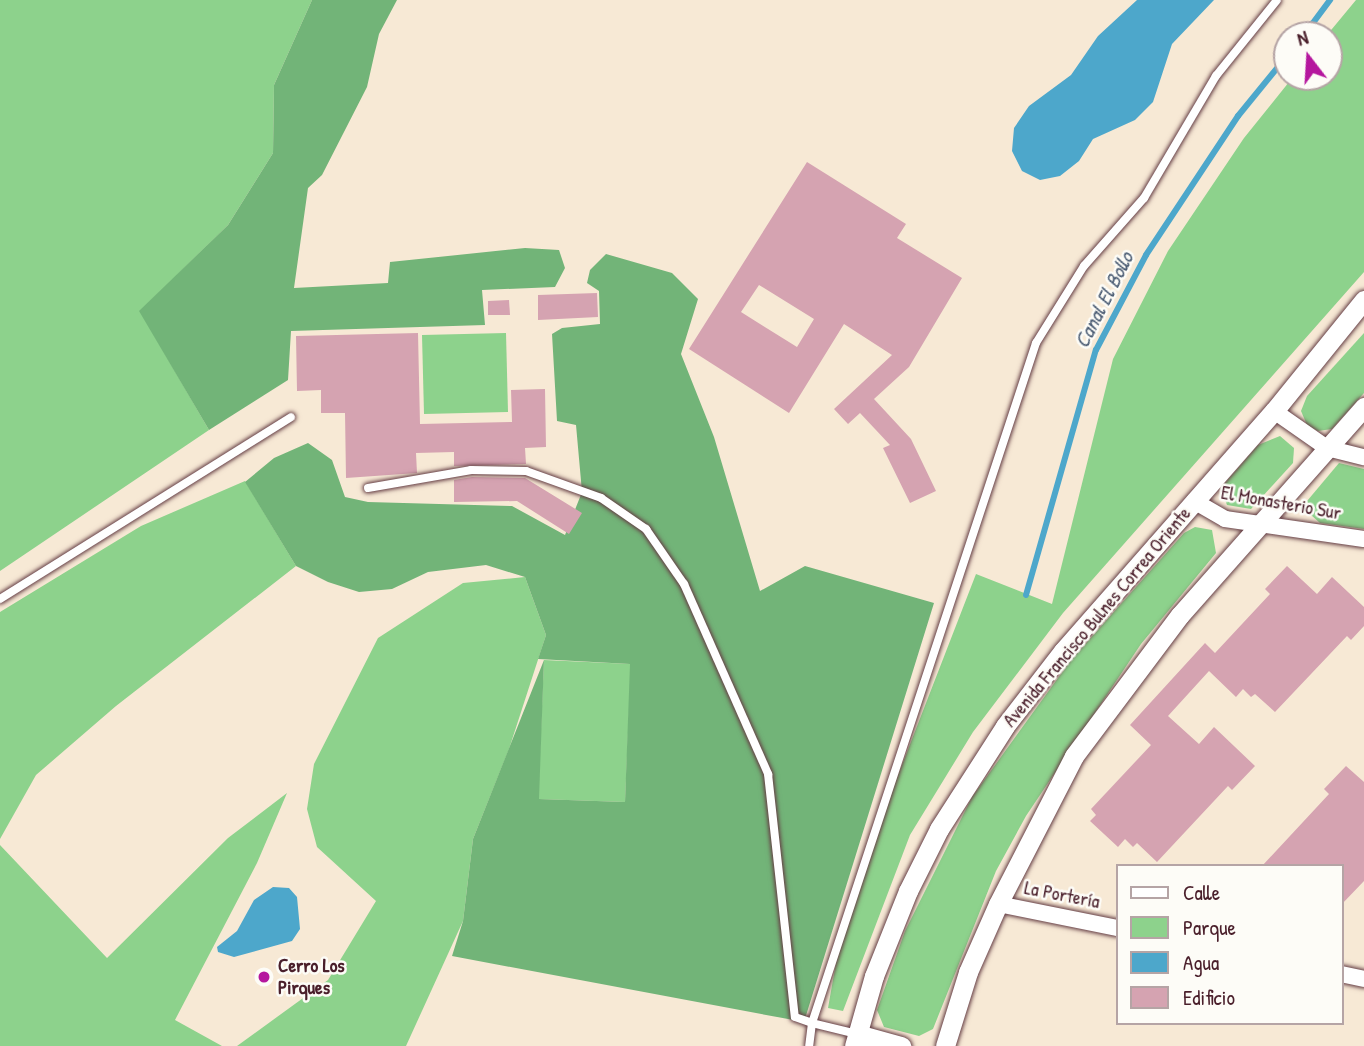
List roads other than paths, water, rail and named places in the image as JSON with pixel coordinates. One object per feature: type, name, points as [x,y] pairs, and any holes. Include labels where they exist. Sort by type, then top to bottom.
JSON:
[{"type":"street","name":"Avenida Francisco Bulnes Correa Oriente","points":[[856,1040],[908,891],[967,783],[1063,651],[1274,411],[1364,300]]},
{"type":"street","points":[[945,1046],[968,972],[998,904],[1074,756],[1172,625],[1364,407]]},
{"type":"street","points":[[1274,411],[1327,449],[1364,457]]},
{"type":"street","name":"El Monasterio Sur","points":[[1194,501],[1225,519],[1364,539]]},
{"type":"street","name":"La Portería","points":[[998,904],[1116,928]]},
{"type":"street","points":[[1343,974],[1364,979]]},
{"type":"street","points":[[856,1040],[901,1046]]},
{"type":"lane","points":[[808,1046],[812,1023],[1036,344],[1084,267],[1144,198],[1216,75],[1277,0]]},
{"type":"lane","points":[[0,599],[291,417]]},
{"type":"lane","points":[[368,488],[471,470],[526,471],[601,498],[646,529],[684,584],[768,774],[795,1017],[856,1040]]},
{"type":"water","points":[[1137,0],[1214,0],[1172,44],[1153,102],[1135,120],[1093,139],[1079,161],[1060,176],[1040,180],[1022,171],[1012,151],[1014,128],[1029,106],[1071,75],[1098,36]]},
{"type":"water","points":[[273,887],[289,888],[297,897],[300,929],[292,941],[234,957],[218,952],[217,947],[237,931],[254,900]]},
{"type":"waterway","name":"Canal El Bollo","points":[[1314,21],[1330,0]]},
{"type":"waterway","name":"Canal El Bollo","points":[[1026,595],[1096,350],[1146,255],[1238,116],[1273,73]]},
{"type":"place","name":"Cerro Los Pirques","points":[[264,977]]}]
